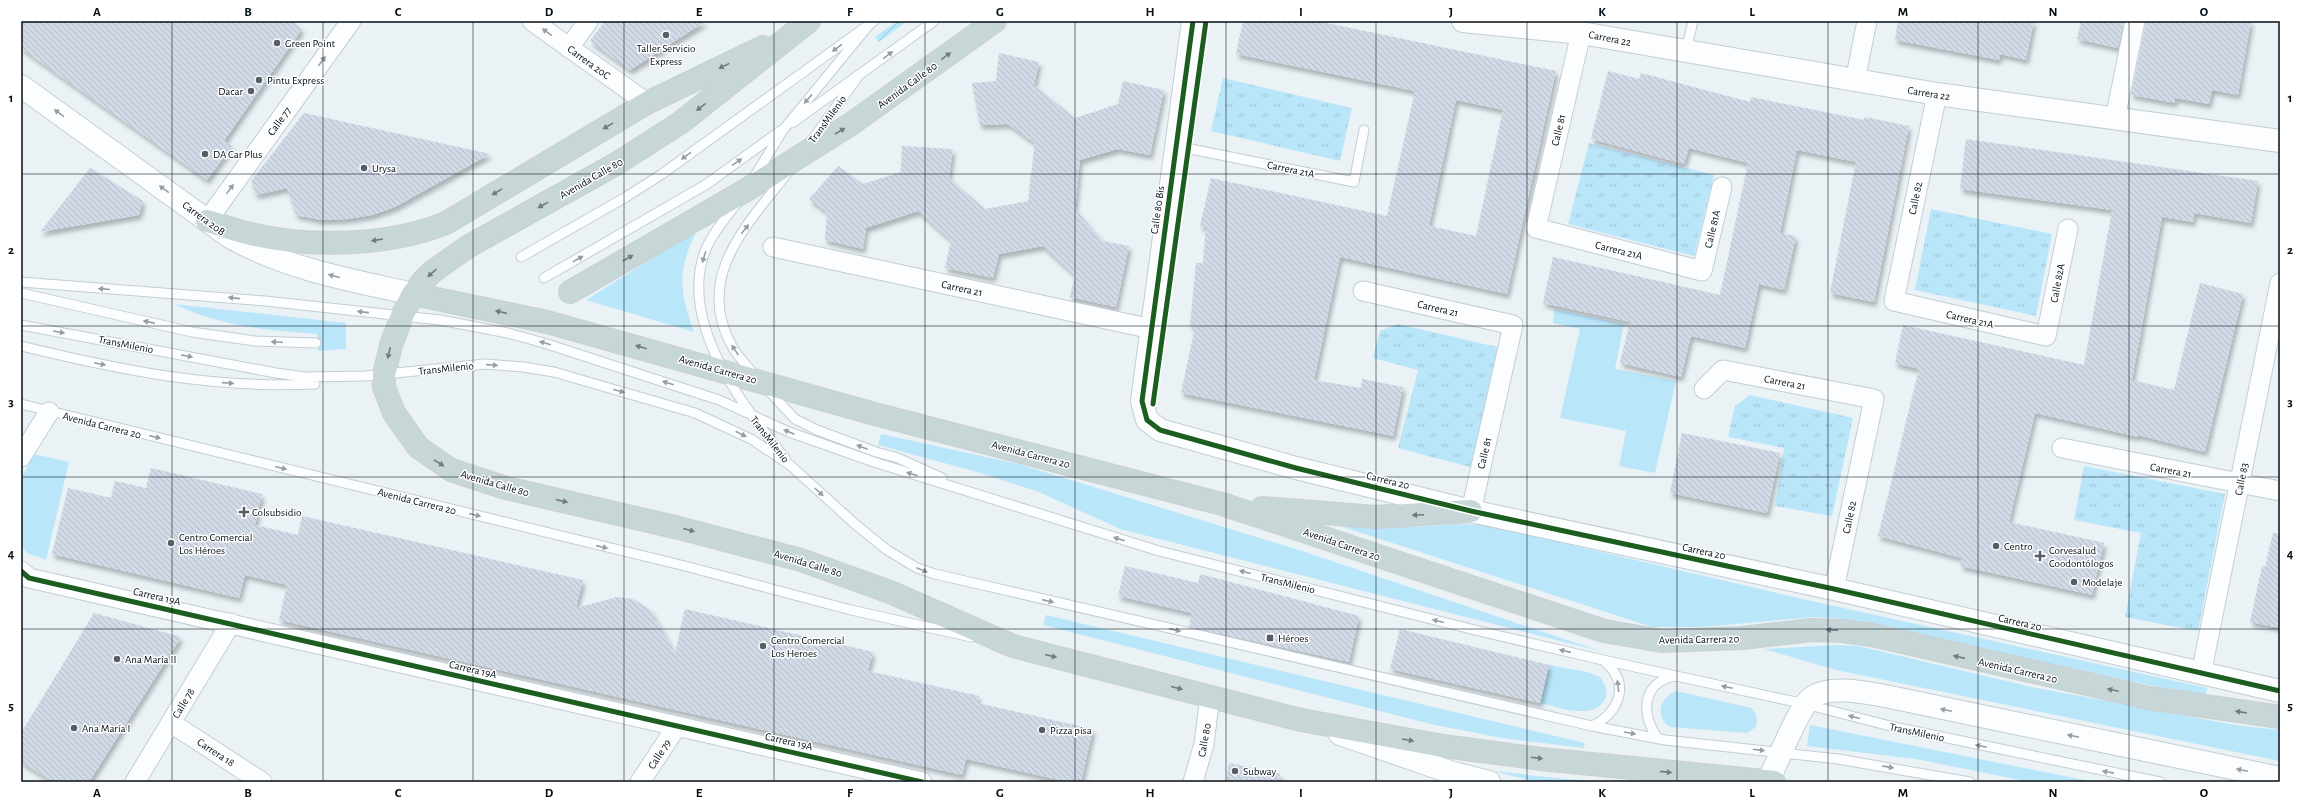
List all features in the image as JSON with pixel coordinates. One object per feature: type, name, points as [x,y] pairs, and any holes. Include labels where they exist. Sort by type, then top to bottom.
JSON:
[{"type":"highway","name":"Avenida Calle 80","points":[[570,292],[748,189],[851,124],[995,21]]},
{"type":"highway","points":[[207,221],[250,234],[296,242],[371,241],[427,230],[446,222],[647,103],[803,26]]},
{"type":"highway","name":"Avenida Calle 80","points":[[803,26],[680,123],[616,164],[453,256],[432,272],[413,294],[402,316],[391,345],[384,375],[388,398],[394,413],[418,447],[451,470],[506,488],[679,528],[801,560],[890,592],[1013,646]]},
{"type":"highway","name":"Avenida Carrera 20","points":[[413,294],[547,322],[724,370],[871,413],[1222,504],[1604,631],[1631,637],[1662,641],[1697,641],[1811,630],[1842,631],[1872,635],[1917,647],[2149,698],[2280,717]]},
{"type":"highway","points":[[1222,504],[1375,517],[1471,511]]},
{"type":"highway","name":"Avenida Carrera 20","points":[[1013,646],[1301,720],[1443,746],[1541,759],[1774,782]]},
{"type":"street","name":"Calle 77","points":[[207,221],[351,21]]},
{"type":"street","name":"Carrera 20C","points":[[532,21],[647,103]]},
{"type":"street","points":[[569,48],[588,21]]},
{"type":"street","name":"Calle 80 Bis","points":[[1142,402],[1193,21]]},
{"type":"street","name":"Carrera 22","points":[[1463,21],[1581,33],[1937,94],[2280,141]]},
{"type":"street","name":"Carrera 22","points":[[1546,21],[1581,33]]},
{"type":"street","points":[[1855,81],[1867,21]]},
{"type":"street","points":[[2115,119],[2135,21]]},
{"type":"street","name":"Calle 81","points":[[1536,228],[1581,33]]},
{"type":"street","name":"Carrera 20B","points":[[21,86],[207,221],[251,249],[277,260],[342,278],[413,294]]},
{"type":"street","name":"Calle 82","points":[[1894,301],[1937,94]]},
{"type":"street","name":"Calle 81A","points":[[1702,271],[1722,187]]},
{"type":"street","name":"Carrera 21A","points":[[1536,228],[1702,271]]},
{"type":"street","name":"Calle 82A","points":[[2046,336],[2068,229]]},
{"type":"street","name":"Carrera 21","points":[[773,247],[1152,329]]},
{"type":"street","name":"Calle 83","points":[[2200,674],[2240,483],[2275,332],[2280,283]]},
{"type":"street","name":"Carrera 21","points":[[1363,291],[1513,325]]},
{"type":"street","name":"Carrera 21A","points":[[1894,301],[2046,336]]},
{"type":"street","name":"Calle 81","points":[[1471,511],[1513,325]]},
{"type":"street","name":"Carrera 21","points":[[1704,389],[1723,370],[1874,399]]},
{"type":"street","name":"Calle 82","points":[[1834,589],[1874,399]]},
{"type":"street","name":"Carrera 20","points":[[1142,402],[1144,413],[1151,424],[1175,436],[1471,511],[1834,589],[2200,674],[2280,691]]},
{"type":"street","points":[[21,458],[49,412]]},
{"type":"street","name":"Carrera 21","points":[[2062,448],[2280,491]]},
{"type":"street","name":"Carrera 19A","points":[[24,576],[922,782]]},
{"type":"street","name":"Calle 78","points":[[135,782],[232,623]]},
{"type":"street","points":[[1768,782],[1805,704],[1819,694],[1836,691],[1870,694],[2280,778]]},
{"type":"street","name":"Calle 80","points":[[1193,782],[1204,744],[1210,696]]},
{"type":"street","name":"Avenida Carrera 20","points":[[1301,720],[1449,777],[1489,782]]},
{"type":"street","name":"Carrera 18","points":[[171,723],[262,782]]},
{"type":"street","name":"Calle 79","points":[[640,782],[677,726]]},
{"type":"lane","name":"TransMilenio","points":[[544,278],[707,184],[857,78],[934,21]]},
{"type":"lane","points":[[1685,52],[1692,21]]},
{"type":"lane","name":"TransMilenio","points":[[790,465],[750,414],[724,370],[710,341],[702,314],[700,283],[703,256],[714,235],[748,189],[783,130],[872,23]]},
{"type":"lane","name":"TransMilenio","points":[[521,257],[626,197],[662,174],[872,23]]},
{"type":"lane","name":"TransMilenio","points":[[857,78],[803,153],[737,238],[727,257],[722,272],[720,305],[726,332],[734,349],[782,407],[795,419],[817,430],[876,452],[898,458],[976,494]]},
{"type":"lane","name":"Carrera 21A","points":[[1176,146],[1354,182],[1364,130]]},
{"type":"lane","name":"TransMilenio","points":[[21,282],[191,294],[402,316],[440,320],[508,333],[544,342],[712,398],[812,441],[1159,551],[1479,631],[1603,660],[1805,704],[1894,727],[2160,782]]},
{"type":"lane","points":[[21,293],[192,332],[255,341],[316,343]]},
{"type":"lane","name":"TransMilenio","points":[[21,325],[276,373],[305,377],[384,375],[485,364],[523,367],[554,372],[695,413],[751,439],[790,465]]},
{"type":"lane","points":[[21,346],[185,380],[268,386],[315,384]]},
{"type":"lane","name":"Avenida Carrera 20","points":[[21,404],[686,566],[850,610],[1013,646]]},
{"type":"lane","points":[[790,465],[855,524],[887,550],[917,568],[935,574],[1592,726],[1658,738],[1908,770],[1970,782]]},
{"type":"lane","points":[[1592,726],[1605,720],[1614,709],[1619,696],[1618,682],[1613,669],[1603,660]]},
{"type":"lane","points":[[1658,738],[1651,729],[1646,718],[1646,706],[1649,694],[1656,685],[1665,678],[1676,676]]},
{"type":"green space","points":[[897,21],[908,21],[879,42],[875,37]]},
{"type":"green space","points":[[1223,78],[1352,108],[1340,161],[1211,131]]},
{"type":"green space","points":[[1589,143],[1714,175],[1694,256],[1568,224]]},
{"type":"green space","points":[[1931,209],[2052,234],[2036,316],[1915,290]]},
{"type":"green space","points":[[697,230],[686,257],[682,280],[685,303],[694,332],[586,300]]},
{"type":"green space","points":[[174,304],[346,323],[346,349],[318,351],[317,334],[261,329],[227,323],[192,312]]},
{"type":"green space","points":[[1554,309],[1624,324],[1615,369],[1676,381],[1655,473],[1619,466],[1626,431],[1560,418],[1580,329],[1553,323]]},
{"type":"green space","points":[[1398,324],[1501,348],[1470,467],[1398,448],[1418,370],[1373,358],[1380,331]]},
{"type":"green space","points":[[1750,395],[1853,418],[1832,516],[1775,506],[1784,448],[1728,437],[1735,406]]},
{"type":"green space","points":[[881,434],[1022,465],[1299,550],[1600,651],[1120,529],[1039,492],[977,472],[878,445]]},
{"type":"green space","points":[[34,454],[69,462],[46,560],[27,553],[21,544],[21,479]]},
{"type":"green space","points":[[2084,466],[2225,494],[2198,631],[2125,617],[2141,533],[2074,520]]},
{"type":"green space","points":[[1456,524],[1487,525],[1798,598],[2207,688],[2205,697],[1835,618],[1812,617],[1703,627],[1652,627],[1343,527],[1418,527]]},
{"type":"green space","points":[[1046,615],[1585,743],[1584,748],[1502,738],[1435,725],[1043,625]]},
{"type":"green space","points":[[1837,645],[1858,646],[2032,687],[2235,725],[2280,730],[2280,761],[1836,670],[1764,649]]},
{"type":"green space","points":[[1549,665],[1587,672],[1600,677],[1606,689],[1606,697],[1601,705],[1594,709],[1576,711],[1540,703]]},
{"type":"green space","points":[[1676,691],[1752,708],[1757,717],[1756,727],[1747,733],[1670,727],[1662,718],[1661,707],[1666,698]]},
{"type":"green space","points":[[1810,725],[2094,782],[2030,782],[1916,759],[1807,746]]},
{"type":"green space","points":[[1493,771],[1594,782],[1536,782]]},
{"type":"building","points":[[21,21],[292,21],[302,29],[224,141],[232,146],[207,180],[21,48]]},
{"type":"building","points":[[605,21],[706,21],[630,70],[590,41]]},
{"type":"building","points":[[1243,21],[1317,21],[1556,71],[1507,294],[1340,257],[1314,380],[1361,388],[1362,379],[1403,387],[1393,436],[1181,393],[1195,327],[1190,326],[1196,263],[1203,263],[1206,228],[1200,226],[1211,178],[1387,216],[1415,91],[1236,54]],"holes":[[[1456,100],[1503,110],[1476,236],[1429,226]]]},
{"type":"building","points":[[1898,21],[2034,21],[2026,60],[2000,54],[1999,60],[1895,40]]},
{"type":"building","points":[[2081,21],[2124,21],[2118,48],[2077,39]]},
{"type":"building","points":[[2146,21],[2251,21],[2238,95],[2212,90],[2209,104],[2175,98],[2175,103],[2131,95]]},
{"type":"building","points":[[999,53],[1039,62],[1034,85],[1075,118],[1118,104],[1123,81],[1164,90],[1150,155],[1117,149],[1080,160],[1075,209],[1103,241],[1129,246],[1116,307],[1070,297],[1075,275],[1043,246],[999,254],[993,278],[945,268],[951,240],[918,211],[866,228],[863,249],[825,240],[827,212],[809,199],[838,166],[863,184],[901,172],[902,146],[953,149],[949,178],[985,209],[1028,201],[1035,143],[1008,124],[980,125],[972,83],[996,81]]},
{"type":"building","points":[[1608,71],[1639,79],[1641,73],[1750,102],[1751,97],[1864,120],[1865,117],[1909,126],[1874,302],[1830,293],[1856,162],[1797,150],[1780,233],[1796,236],[1784,290],[1759,284],[1745,348],[1691,336],[1681,377],[1620,363],[1630,322],[1543,303],[1553,257],[1720,295],[1748,163],[1689,148],[1684,164],[1591,139]]},
{"type":"building","name":"Urysa","points":[[304,113],[490,154],[395,207],[372,215],[347,219],[321,220],[296,215],[287,188],[256,195],[251,181]]},
{"type":"building","points":[[1966,139],[2258,181],[2251,223],[2194,213],[2193,222],[2162,217],[2132,380],[2174,390],[2200,283],[2243,294],[2205,452],[2138,435],[2138,437],[2035,413],[2009,522],[2104,543],[2092,595],[1960,566],[1962,558],[1878,536],[1919,369],[1895,363],[1903,325],[2084,365],[2112,210],[1960,189]]},
{"type":"building","points":[[90,168],[143,201],[139,215],[40,232]]},
{"type":"building","points":[[1682,433],[1780,453],[1767,513],[1670,493]]},
{"type":"building","name":"Centro Comercial Los Heroes","points":[[151,468],[262,494],[255,525],[298,535],[302,516],[583,580],[576,608],[617,597],[633,599],[651,610],[675,653],[685,609],[873,652],[868,671],[979,696],[977,703],[1093,729],[1081,782],[1068,782],[966,759],[962,775],[279,620],[287,585],[245,575],[239,598],[52,554],[68,488],[111,498],[115,481],[146,488]]},
{"type":"building","points":[[2273,533],[2280,534],[2280,628],[2250,622],[2262,566],[2265,567]]},
{"type":"building","points":[[1125,566],[1198,583],[1200,574],[1359,616],[1349,662],[1189,627],[1192,613],[1118,596]]},
{"type":"building","points":[[94,613],[181,637],[89,782],[54,782],[21,762],[21,733]]},
{"type":"building","points":[[1400,629],[1549,665],[1540,703],[1390,669]]},
{"type":"building","points":[[1229,763],[1280,774],[1279,782],[1226,782]]},
{"type":"cycle path","points":[[1193,21],[1142,401],[1147,420],[1160,430],[1296,468],[1471,511],[1834,589],[2280,691]]},
{"type":"cycle path","points":[[1153,404],[1206,21]]},
{"type":"cycle path","points":[[21,571],[29,578],[922,782]]},
{"type":"place","name":"Taller Servicio Express","points":[[666,35]]},
{"type":"place","name":"Green Point","points":[[277,43]]},
{"type":"place","name":"Pintu Express","points":[[259,80]]},
{"type":"place","name":"Dacar","points":[[251,91]]},
{"type":"place","name":"DA Car Plus","points":[[205,154]]},
{"type":"place","name":"Urysa","points":[[364,168]]},
{"type":"place","name":"Colsubsidio","points":[[244,512]]},
{"type":"place","name":"Centro Comercial Los Héroes","points":[[171,543]]},
{"type":"place","name":"Centro","points":[[1996,546]]},
{"type":"place","name":"Corvesalud Coodontólogos","points":[[2040,556]]},
{"type":"place","name":"Modelaje","points":[[2074,582]]},
{"type":"place","name":"Héroes","points":[[1270,638]]},
{"type":"place","name":"Centro Comercial Los Heroes","points":[[763,646]]},
{"type":"place","name":"Ana María II","points":[[117,659]]},
{"type":"place","name":"Ana María I","points":[[74,728]]},
{"type":"place","name":"Pizza pisa","points":[[1042,730]]},
{"type":"place","name":"Subway","points":[[1235,771]]}]
